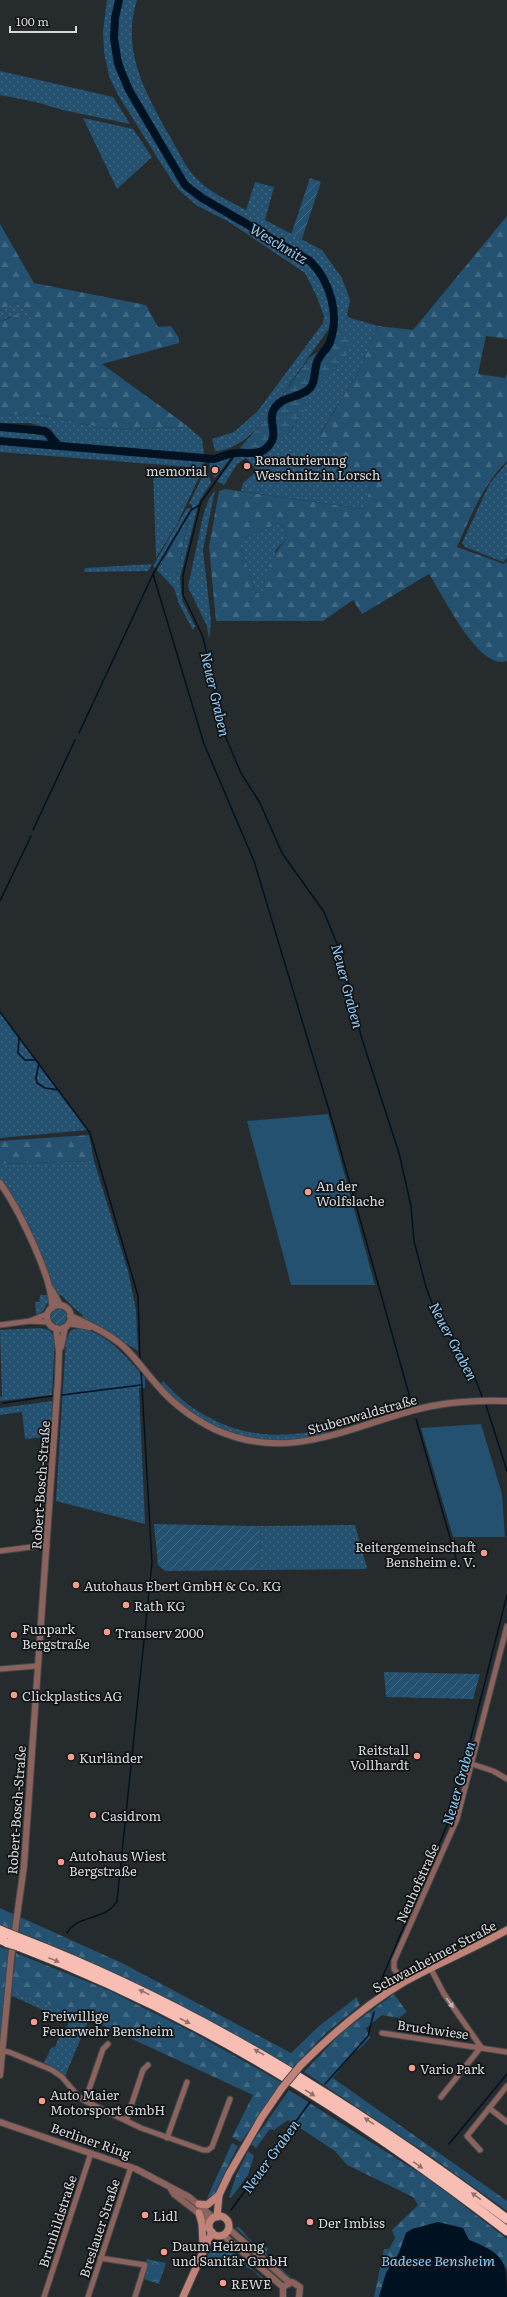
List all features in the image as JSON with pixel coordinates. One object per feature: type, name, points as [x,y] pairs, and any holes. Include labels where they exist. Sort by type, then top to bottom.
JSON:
[{"type":"highway","points":[[0,1930],[6,1939],[19,1942],[136,1988],[272,2060],[392,2136],[507,2219]]},
{"type":"highway","points":[[19,1942],[118,1988],[241,2052],[379,2137],[507,2230]]},
{"type":"main road","name":"Schwanheimer Straße","points":[[232,2170],[248,2139],[282,2088],[300,2066],[349,2020],[404,1982],[507,1930]]},
{"type":"main road","points":[[217,2234],[216,2218],[219,2195],[228,2174],[232,2170]]},
{"type":"main road","points":[[216,2218],[232,2170]]},
{"type":"main road","points":[[199,2204],[207,2205],[219,2195]]},
{"type":"main road","points":[[199,2213],[202,2224],[203,2250]]},
{"type":"main road","name":"Berliner Ring","points":[[216,2218],[228,2222],[229,2229]]},
{"type":"main road","points":[[183,2297],[203,2250],[217,2234],[229,2229]]},
{"type":"street","points":[[0,1183],[27,1230],[48,1285],[60,1305],[68,1310],[70,1316]]},
{"type":"street","points":[[48,1285],[52,1308]]},
{"type":"street","points":[[30,1321],[47,1314],[52,1308],[60,1305]]},
{"type":"street","points":[[47,1314],[48,1322]]},
{"type":"street","name":"Robert-Bosch-Straße","points":[[59,1352],[70,1316]]},
{"type":"street","name":"Stubenwaldstraße","points":[[70,1316],[96,1328],[116,1340],[136,1360],[171,1400],[197,1420],[229,1435],[268,1443],[313,1441],[332,1437],[412,1410],[473,1401],[507,1401]]},
{"type":"street","points":[[0,1324],[30,1321],[48,1322],[56,1328],[67,1325]]},
{"type":"street","name":"Stubenwaldstraße","points":[[67,1325],[96,1328]]},
{"type":"street","name":"Robert-Bosch-Straße","points":[[0,2075],[11,1959],[24,1866],[59,1352],[56,1328]]},
{"type":"street","points":[[0,1551],[47,1545]]},
{"type":"street","name":"Neuhofstraße","points":[[404,1982],[394,1969],[394,1961],[457,1819],[507,1626]]},
{"type":"street","points":[[500,1653],[507,1654]]},
{"type":"street","points":[[0,1669],[37,1666]]},
{"type":"street","points":[[472,1764],[492,1771],[507,1779]]},
{"type":"street","points":[[431,1969],[444,1994],[481,2048],[441,2098]]},
{"type":"street","name":"Bruchwiese","points":[[382,2033],[507,2052]]},
{"type":"street","points":[[85,2101],[103,2049],[108,2044]]},
{"type":"street","points":[[2,2051],[9,2052],[52,2070],[62,2077],[75,2094],[85,2101],[126,2122],[203,2150],[210,2149],[230,2099]]},
{"type":"street","points":[[126,2122],[144,2070],[148,2064]]},
{"type":"street","points":[[167,2138],[187,2082]]},
{"type":"street","points":[[480,2150],[467,2136],[507,2086]]},
{"type":"street","points":[[489,2108],[507,2122]]},
{"type":"street","name":"Berliner Ring","points":[[0,2122],[131,2167],[171,2189],[176,2190],[199,2204],[216,2218]]},
{"type":"street","name":"Brunhildstraße","points":[[44,2297],[91,2153]]},
{"type":"street","name":"Breslauer Straße","points":[[88,2297],[131,2167]]},
{"type":"street","name":"Berliner Ring","points":[[171,2189],[174,2194],[199,2213],[216,2218]]},
{"type":"street","name":"Berliner Ring","points":[[229,2229],[289,2282],[298,2285],[300,2296]]},
{"type":"street","points":[[217,2234],[283,2287]]},
{"type":"street","points":[[100,2258],[145,2265],[135,2297]]},
{"type":"street","points":[[283,2287],[289,2282]]},
{"type":"street","points":[[283,2287],[283,2297]]},
{"type":"green space","points":[[107,0],[117,0],[112,18],[112,40],[118,69],[127,92],[183,185],[201,199],[306,261],[322,283],[328,298],[332,324],[266,418],[244,440],[230,448],[223,450],[215,451],[212,439],[234,432],[257,412],[323,323],[324,316],[305,273],[229,222],[196,205],[178,189],[169,176],[118,95],[109,76],[104,52],[103,31]]},
{"type":"green space","points":[[121,0],[137,0],[133,18],[132,36],[138,70],[144,87],[160,119],[189,169],[202,184],[214,193],[246,210],[255,182],[274,187],[265,220],[322,250],[342,278],[350,300],[347,315],[350,318],[378,326],[360,369],[320,434],[370,488],[364,509],[241,491],[243,483],[257,471],[246,458],[237,464],[224,485],[217,481],[237,454],[248,454],[252,457],[265,455],[289,433],[306,407],[306,396],[337,368],[343,335],[337,325],[330,288],[321,270],[313,260],[287,243],[205,196],[188,182],[172,160],[143,109],[126,74],[118,38],[117,19]]},
{"type":"green space","points":[[0,71],[113,97],[130,124],[0,95]]},
{"type":"green space","points":[[83,118],[133,129],[152,157],[117,189]]},
{"type":"green space","points":[[310,178],[321,182],[302,239],[291,235]]},
{"type":"green space","points":[[507,216],[507,339],[486,336],[478,374],[505,378],[507,373],[507,461],[498,470],[484,491],[472,513],[457,547],[504,564],[507,561],[507,661],[496,661],[485,655],[473,643],[462,629],[429,574],[362,614],[353,600],[323,621],[216,621],[209,547],[219,491],[225,489],[364,509],[370,488],[320,435],[360,369],[378,326],[413,330]],"holes":[[[279,523],[285,528],[286,539],[271,559],[261,597],[256,594],[241,547],[241,539]]]},
{"type":"green space","points":[[0,224],[34,283],[146,305],[158,327],[171,326],[179,338],[179,343],[102,364],[185,424],[183,427],[115,430],[35,414],[0,415],[0,322],[16,315],[31,319],[28,310],[16,302],[0,311]]},
{"type":"green space","points":[[16,302],[28,310],[31,319],[9,317],[0,322],[0,311]]},
{"type":"green space","points":[[332,324],[338,326],[343,335],[352,339],[346,356],[334,371],[306,396],[306,407],[289,433],[265,455],[252,457],[240,448],[266,418],[310,357],[325,348],[331,336]]},
{"type":"green space","points":[[35,414],[115,430],[183,427],[185,424],[202,439],[204,454],[59,442],[51,429],[30,423],[0,423],[0,415]]},
{"type":"green space","points":[[0,431],[15,431],[47,436],[47,441],[0,439]]},
{"type":"green space","points":[[0,443],[205,460],[203,468],[0,452]]},
{"type":"green space","points":[[233,455],[215,478],[210,470],[210,460]]},
{"type":"green space","points":[[507,463],[507,558],[503,562],[465,547],[462,543],[490,483]]},
{"type":"green space","points":[[153,469],[199,471],[201,473],[176,526],[156,558]]},
{"type":"green space","points":[[208,473],[211,483],[199,501],[180,578],[182,600],[195,626],[193,630],[179,604],[174,588],[153,566],[187,508],[192,509],[192,505],[189,504],[203,475]],"holes":[[[190,513],[177,575],[160,566]]]},
{"type":"green space","points":[[215,490],[203,550],[211,621],[209,639],[207,626],[188,587],[203,516],[208,501]]},
{"type":"green space","points":[[190,512],[177,575],[160,567]]},
{"type":"green space","points":[[279,523],[285,528],[286,539],[276,550],[261,597],[256,594],[241,547],[241,539]]},
{"type":"green space","points":[[152,564],[148,571],[84,572],[85,568]]},
{"type":"green space","points":[[0,1012],[88,1130],[0,1138]]},
{"type":"green space","name":"An der Wolfslache","points":[[328,1114],[375,1285],[291,1285],[247,1121]]},
{"type":"green space","points":[[89,1135],[94,1161],[0,1164],[0,1141]]},
{"type":"green space","points":[[94,1161],[128,1271],[136,1310],[138,1351],[109,1332],[79,1319],[83,1315],[61,1295],[56,1297],[45,1267],[8,1190],[0,1179],[0,1164]]},
{"type":"green space","points":[[40,1295],[47,1295],[49,1300],[43,1311],[36,1315],[35,1302],[39,1302]]},
{"type":"green space","points":[[59,1309],[65,1311],[67,1317],[65,1323],[59,1325],[53,1323],[51,1317],[53,1311]]},
{"type":"green space","points":[[78,1327],[89,1330],[108,1340],[145,1378],[145,1388],[139,1388],[145,1524],[56,1501],[66,1339],[71,1330],[77,1329]]},
{"type":"green space","points":[[41,1328],[49,1330],[55,1337],[52,1395],[0,1401],[0,1397],[2,1396],[0,1330]]},
{"type":"green space","points":[[163,1381],[181,1399],[193,1408],[226,1425],[258,1434],[292,1434],[328,1429],[329,1433],[327,1436],[302,1440],[279,1441],[257,1439],[237,1434],[217,1427],[179,1403],[160,1386]]},
{"type":"green space","points":[[53,1401],[51,1436],[25,1439],[22,1412],[0,1415],[0,1408]]},
{"type":"green space","points":[[481,1424],[502,1494],[505,1537],[453,1537],[421,1428]]},
{"type":"green space","points":[[154,1524],[261,1526],[258,1570],[165,1571],[158,1565]]},
{"type":"green space","points":[[355,1525],[367,1568],[365,1569],[258,1570],[261,1526]]},
{"type":"green space","points":[[384,1672],[480,1674],[473,1699],[386,1697]]},
{"type":"green space","points":[[0,1908],[122,1963],[291,2053],[319,2026],[357,1997],[360,2005],[326,2033],[292,2068],[221,2028],[113,1972],[0,1925]]},
{"type":"green space","points":[[0,1947],[9,1950],[1,2042],[0,2042]]},
{"type":"green space","points":[[16,1953],[108,1990],[196,2034],[281,2082],[241,2142],[232,2137],[253,2095],[89,2019],[11,1991]]},
{"type":"green space","points":[[11,1991],[89,2019],[65,2076],[44,2063],[51,2048],[55,2047],[63,2028],[66,2029],[69,2022],[10,1995]]},
{"type":"green space","points":[[394,1994],[407,2012],[399,2018],[382,2015],[366,2028],[370,2038],[358,2050],[354,2051],[333,2078],[507,2201],[507,2211],[429,2155],[304,2072],[342,2032]]},
{"type":"green space","points":[[289,2090],[432,2181],[507,2239],[507,2270],[500,2259],[491,2251],[469,2240],[463,2228],[406,2233],[399,2253],[386,2273],[379,2297],[374,2297],[384,2249],[389,2249],[395,2238],[392,2230],[418,2205],[413,2197],[347,2165],[335,2151],[288,2120],[274,2130],[270,2129],[256,2148],[251,2144]]},
{"type":"green space","points":[[232,2143],[238,2146],[213,2196],[207,2198]]},
{"type":"green space","points":[[248,2151],[254,2156],[248,2175],[231,2198],[229,2197],[236,2176]]},
{"type":"green space","points":[[235,2227],[239,2227],[252,2242],[268,2248],[266,2254],[288,2275],[293,2277],[288,2276]]},
{"type":"green space","points":[[225,2245],[272,2286],[269,2287],[253,2270],[246,2267],[246,2264],[210,2257],[208,2266],[203,2265],[213,2249]]},
{"type":"green space","points":[[147,2259],[166,2263],[159,2284],[141,2278]]},
{"type":"water","name":"Badesee Bensheim","points":[[438,2222],[463,2228],[469,2240],[496,2254],[504,2266],[506,2274],[507,2297],[379,2297],[386,2273],[399,2253],[406,2233],[412,2229]]},
{"type":"waterway","name":"Weschnitz","points":[[0,441],[214,459],[234,453],[261,452],[270,445],[272,440],[272,414],[274,409],[282,401],[301,394],[310,388],[313,383],[317,362],[330,342],[333,331],[333,309],[328,288],[323,278],[310,261],[202,198],[185,185],[129,90],[118,64],[114,38],[115,18],[119,0]]},
{"type":"waterway","points":[[0,427],[45,431],[59,446]]},
{"type":"waterway","name":"Neuer Graben","points":[[236,453],[201,502],[183,575],[183,595],[203,637],[226,738],[241,773],[260,803],[282,853],[324,912],[342,956],[361,1036],[399,1153],[411,1206],[414,1241],[426,1287],[434,1309],[474,1376],[483,1399]]},
{"type":"waterway","points":[[79,733],[153,574],[191,510],[200,505]]},
{"type":"waterway","points":[[153,574],[204,744],[254,861],[335,1130],[410,1398]]},
{"type":"waterway","points":[[33,830],[75,740]]},
{"type":"waterway","points":[[0,901],[31,836]]},
{"type":"waterway","points":[[0,1012],[90,1133],[138,1296],[140,1361]]},
{"type":"waterway","points":[[19,1037],[18,1053],[25,1060],[36,1060]]},
{"type":"waterway","points":[[39,1063],[36,1078],[37,1083],[45,1088],[59,1090]]},
{"type":"waterway","points":[[67,1933],[78,1923],[106,1912],[112,1908],[117,1901],[152,1563],[141,1369]]},
{"type":"waterway","points":[[62,1395],[141,1385]]},
{"type":"waterway","points":[[3,1403],[52,1396]]},
{"type":"waterway","name":"Neuer Graben","points":[[485,1402],[507,1471]]},
{"type":"waterway","points":[[416,1419],[459,1569]]},
{"type":"waterway","name":"Neuer Graben","points":[[379,1985],[451,1816],[507,1595]]},
{"type":"waterway","name":"Neuer Graben","points":[[325,2084],[368,2036],[374,2012]]},
{"type":"waterway","points":[[449,2144],[507,2074]]},
{"type":"waterway","name":"Neuer Graben","points":[[231,2210],[310,2102]]},
{"type":"place","name":"Renaturierung Weschnitz in Lorsch","points":[[247,466]]},
{"type":"place","name":"memorial","points":[[215,470]]},
{"type":"place","name":"An der Wolfslache","points":[[308,1192]]},
{"type":"place","name":"Reitergemeinschaft Bensheim e. V.","points":[[484,1553]]},
{"type":"place","name":"Autohaus Ebert GmbH & Co. KG","points":[[76,1585]]},
{"type":"place","name":"Rath KG","points":[[126,1605]]},
{"type":"place","name":"Transerv 2000","points":[[107,1632]]},
{"type":"place","name":"Funpark Bergstraße","points":[[14,1635]]},
{"type":"place","name":"Clickplastics AG","points":[[14,1695]]},
{"type":"place","name":"Reitstall Vollhardt","points":[[417,1756]]},
{"type":"place","name":"Kurländer","points":[[71,1757]]},
{"type":"place","name":"Casidrom","points":[[93,1815]]},
{"type":"place","name":"Autohaus Wiest Bergstraße","points":[[61,1862]]},
{"type":"place","name":"Freiwillige Feuerwehr Bensheim","points":[[34,2022]]},
{"type":"place","name":"Vario Park","points":[[412,2068]]},
{"type":"place","name":"Auto Maier Motorsport GmbH","points":[[42,2101]]},
{"type":"place","name":"Lidl","points":[[145,2215]]},
{"type":"place","name":"Der Imbiss","points":[[310,2222]]},
{"type":"place","name":"Daum Heizung und Sanitär GmbH","points":[[164,2252]]},
{"type":"place","name":"REWE","points":[[223,2283]]}]
